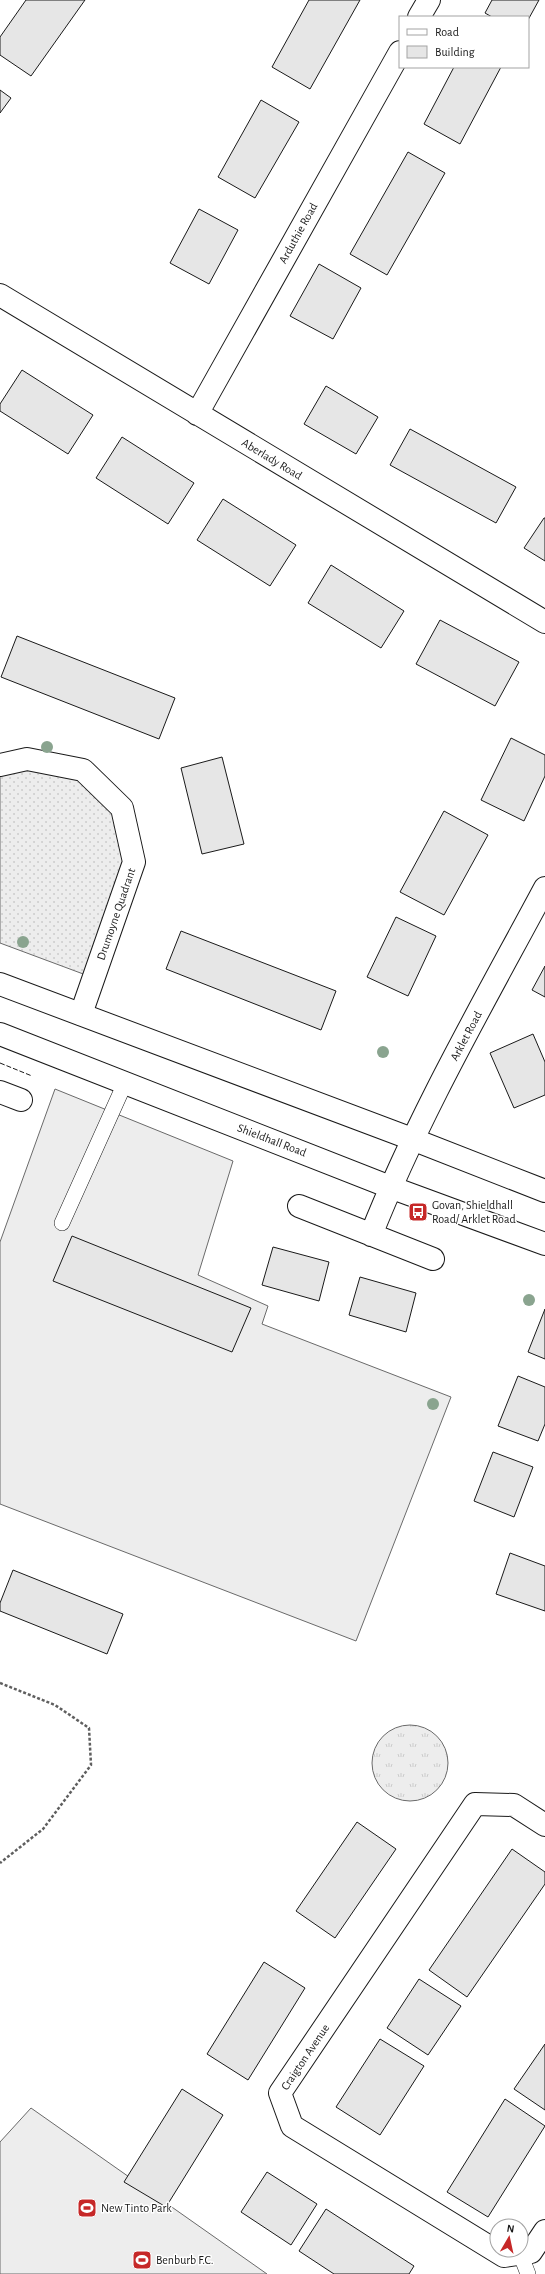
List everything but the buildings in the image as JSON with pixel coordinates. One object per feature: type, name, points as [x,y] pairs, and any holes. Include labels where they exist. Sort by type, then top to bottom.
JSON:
[{"type":"street","points":[[420,16],[429,0]]},
{"type":"street","name":"Arduthie Road","points":[[196,414],[399,54]]},
{"type":"street","name":"Aberlady Road","points":[[0,295],[196,414],[545,622]]},
{"type":"street","name":"Drumoyne Quadrant","points":[[0,765],[27,759],[84,770],[122,808],[134,862],[81,1014]]},
{"type":"street","name":"Arklet Road","points":[[371,1235],[390,1187],[412,1139],[545,888]]},
{"type":"street","points":[[0,984],[412,1139],[545,1191]]},
{"type":"street","name":"Shieldhall Road","points":[[0,1034],[390,1187],[545,1244]]},
{"type":"street","points":[[0,1092],[21,1100]]},
{"type":"street","points":[[299,1206],[434,1259]]},
{"type":"street","name":"Craigton Avenue","points":[[489,2247],[292,2126],[280,2094],[475,1804],[514,1805],[545,1825]]},
{"type":"street","name":"Craigton Avenue","points":[[529,2252],[531,2252],[545,2231]]},
{"type":"lane","points":[[62,1223],[124,1083]]},
{"type":"lane","points":[[522,2258],[528,2274]]},
{"type":"path","points":[[0,1683],[55,1705],[89,1728],[91,1764],[43,1829],[0,1863]]},
{"type":"green space","points":[[0,765],[83,770],[122,808],[134,862],[94,978],[0,943]]},
{"type":"green space","points":[[402,1725],[418,1725],[431,1731],[442,1742],[448,1755],[446,1778],[431,1795],[418,1801],[402,1801],[389,1795],[374,1778],[372,1771],[372,1755],[378,1742],[395,1727]]},
{"type":"shaded area","points":[[55,1089],[233,1161],[198,1275],[268,1306],[262,1324],[451,1397],[356,1641],[0,1504],[0,1242]]},
{"type":"shaded area","name":"New Tinto Park","points":[[31,2108],[267,2274],[0,2274],[0,2142]]},
{"type":"fence","points":[[0,1063],[32,1076]]},
{"type":"place","name":"Govan, Shieldhall Road/ Arklet Road","points":[[418,1212]]},
{"type":"place","name":"New Tinto Park","points":[[87,2208]]},
{"type":"place","name":"Benburb F.C.","points":[[142,2260]]}]
